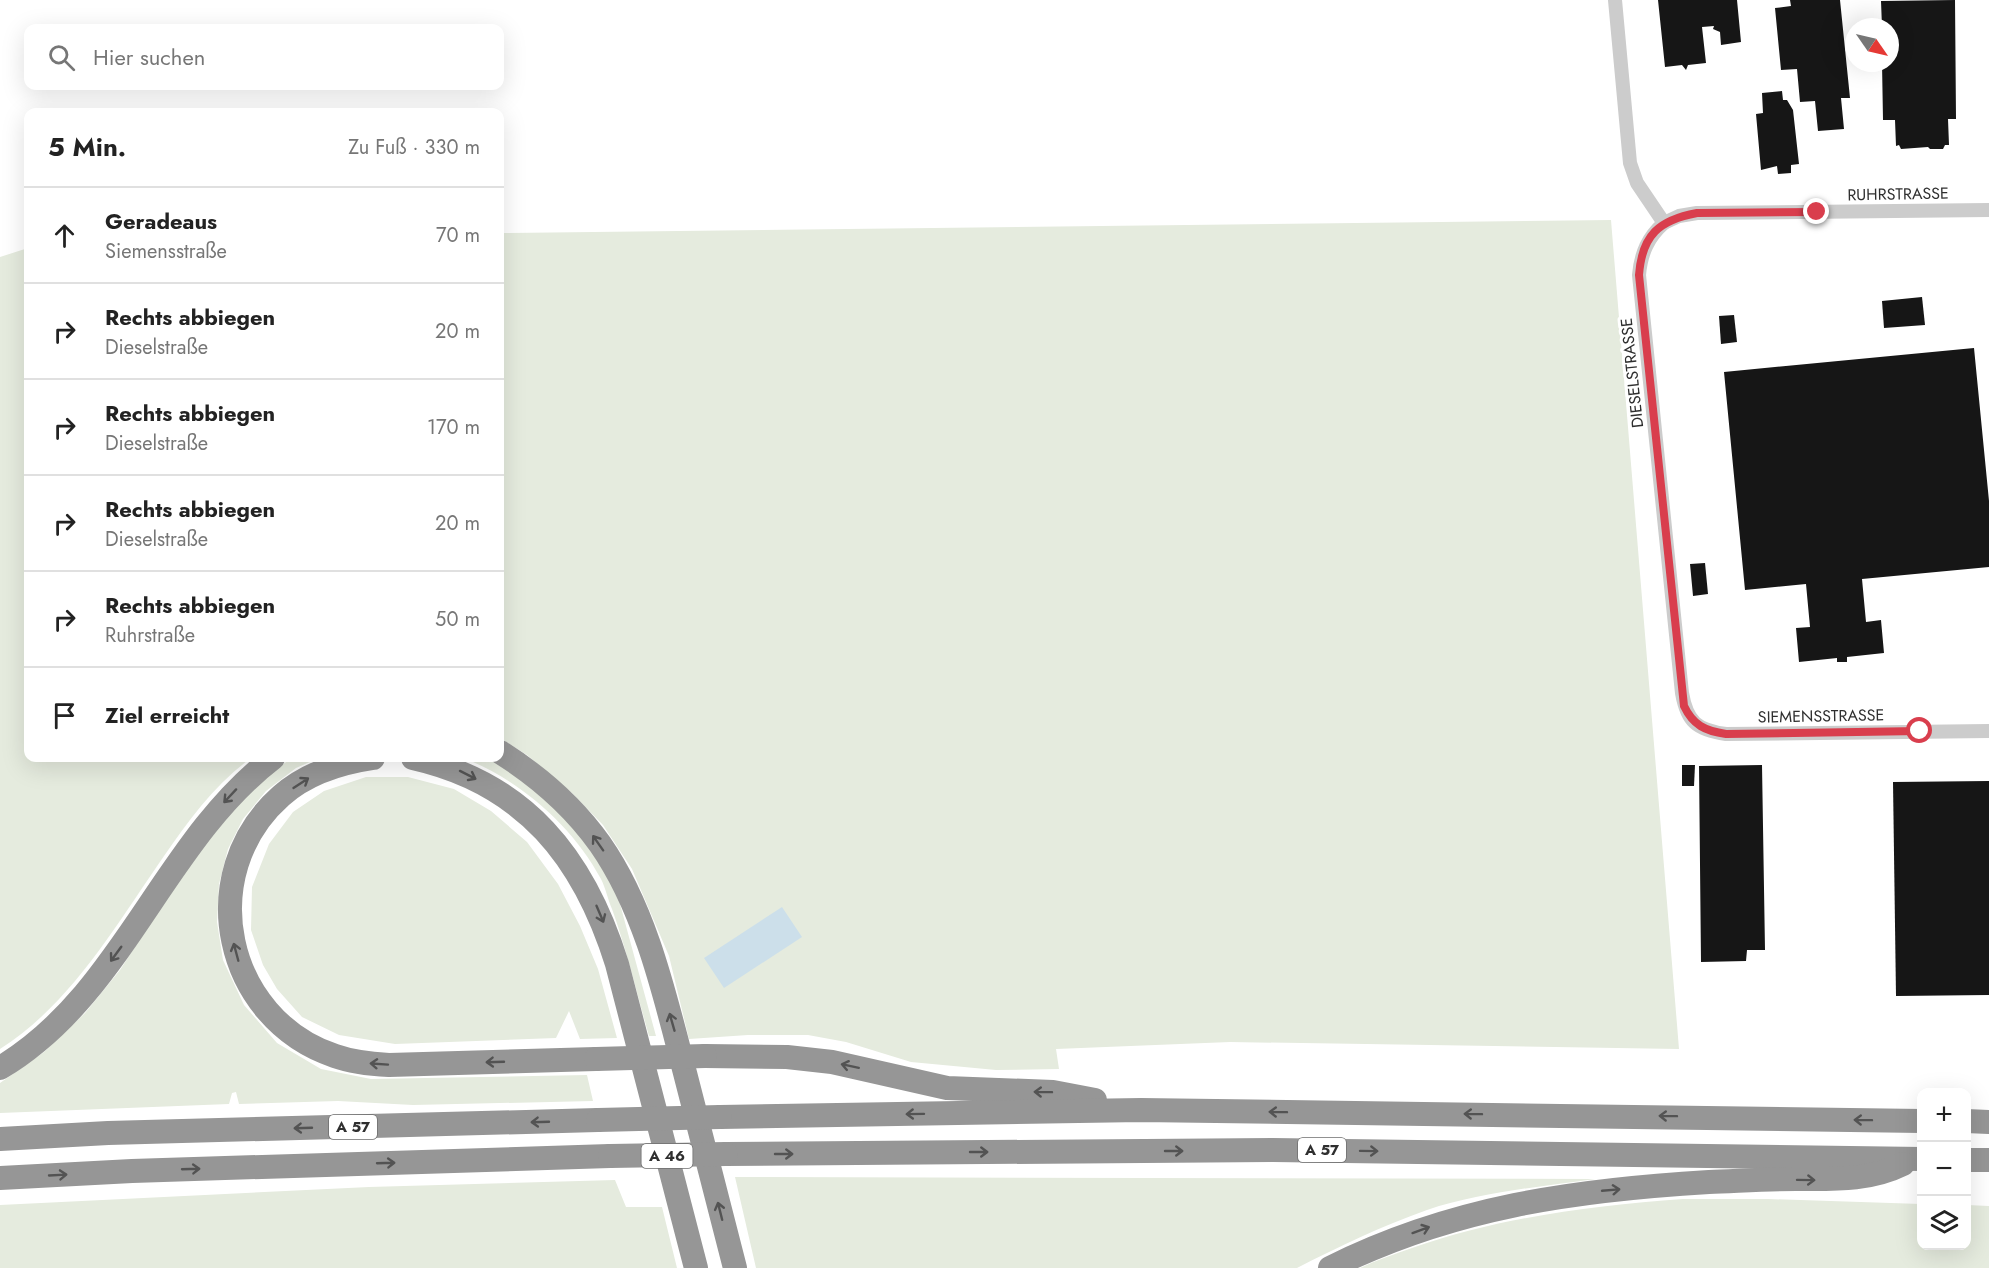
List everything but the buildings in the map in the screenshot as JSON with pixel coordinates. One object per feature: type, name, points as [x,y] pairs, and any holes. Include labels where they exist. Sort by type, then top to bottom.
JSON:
[{"type":"highway","points":[[504,755],[542,781],[575,813],[600,844],[630,899],[643,930],[674,1030],[735,1268]]},
{"type":"highway","points":[[0,1068],[38,1041],[67,1014],[120,949],[209,819],[231,794],[268,762]]},
{"type":"highway","points":[[347,762],[327,768],[304,779],[281,796],[264,814],[240,856],[230,906],[231,932],[240,965],[259,1002],[276,1021],[295,1036],[334,1056],[358,1063],[389,1065],[705,1056],[787,1057],[821,1061],[947,1088],[1053,1092],[1141,1110]]},
{"type":"highway","name":"A 46","points":[[431,762],[462,772],[506,797],[544,830],[564,852],[585,884],[607,932],[617,964],[696,1268]]},
{"type":"highway","name":"A 57","points":[[0,1139],[108,1133],[598,1120],[1141,1110],[1917,1121]]},
{"type":"highway","points":[[1971,1121],[1989,1122]]},
{"type":"highway","name":"A 57","points":[[0,1178],[132,1171],[726,1154],[1273,1150],[1917,1159]]},
{"type":"highway","points":[[1330,1268],[1366,1250],[1439,1224],[1511,1204],[1596,1191],[1652,1186],[1842,1179],[1875,1174],[1917,1160]]},
{"type":"highway","points":[[1971,1160],[1989,1160]]},
{"type":"street","points":[[1615,0],[1630,163],[1637,183],[1664,223]]},
{"type":"street","name":"RUHRSTRASSE","points":[[1664,223],[1679,216],[1697,213],[1989,210]]},
{"type":"street","name":"DIESELSTRASSE","points":[[1664,223],[1654,232],[1646,245],[1640,260],[1639,275],[1682,693],[1687,712],[1698,726],[1710,732],[1726,734]]},
{"type":"street","name":"SIEMENSSTRASSE","points":[[1726,734],[1989,731]]},
{"type":"shaded area","points":[[1611,220],[1679,1049],[1230,1042],[1056,1049],[1059,1069],[996,1070],[911,1062],[846,1042],[808,1035],[748,1035],[689,1039],[669,956],[632,869],[603,825],[572,793],[527,755],[504,741],[504,233]]},
{"type":"shaded area","points":[[24,249],[24,762],[246,762],[214,791],[193,816],[110,935],[71,986],[26,1030],[0,1049],[0,257]]},
{"type":"shaded area","points":[[286,762],[310,762],[296,768],[266,791],[243,819],[228,849],[219,884],[217,922],[223,960],[244,1005],[277,1043],[321,1069],[371,1079],[587,1075],[593,1101],[413,1105],[338,1101],[239,1104],[236,1092],[232,1093],[229,1104],[0,1113],[0,1083],[44,1052],[85,1013],[120,970],[197,851],[260,780]]},
{"type":"shaded area","points":[[472,762],[497,762],[515,772],[578,828],[617,893],[656,1036],[649,1036],[603,883],[589,859],[576,841],[542,806],[504,778]]},
{"type":"shaded area","points":[[366,777],[408,777],[454,789],[491,811],[527,842],[558,884],[580,926],[598,969],[617,1038],[580,1039],[569,1011],[556,1038],[395,1044],[339,1035],[302,1017],[277,989],[263,965],[251,930],[252,887],[269,844],[293,812],[324,791]]},
{"type":"shaded area","points":[[735,1177],[1595,1179],[1510,1191],[1447,1204],[1377,1230],[1297,1268],[756,1268]]},
{"type":"shaded area","points":[[615,1180],[626,1207],[662,1207],[677,1268],[0,1268],[0,1205],[369,1187]]},
{"type":"shaded area","points":[[1683,1199],[1917,1204],[1917,1250],[1971,1250],[1971,1205],[1989,1206],[1989,1268],[1360,1268],[1445,1237],[1479,1228],[1546,1214]]},
{"type":"water","points":[[782,907],[802,937],[724,988],[704,958]]},
{"type":"route","points":[[1817,212],[1697,213],[1679,216],[1664,223],[1654,232],[1640,260],[1639,275],[1684,706],[1689,718],[1698,726],[1710,732],[1726,734],[1920,731]]}]
